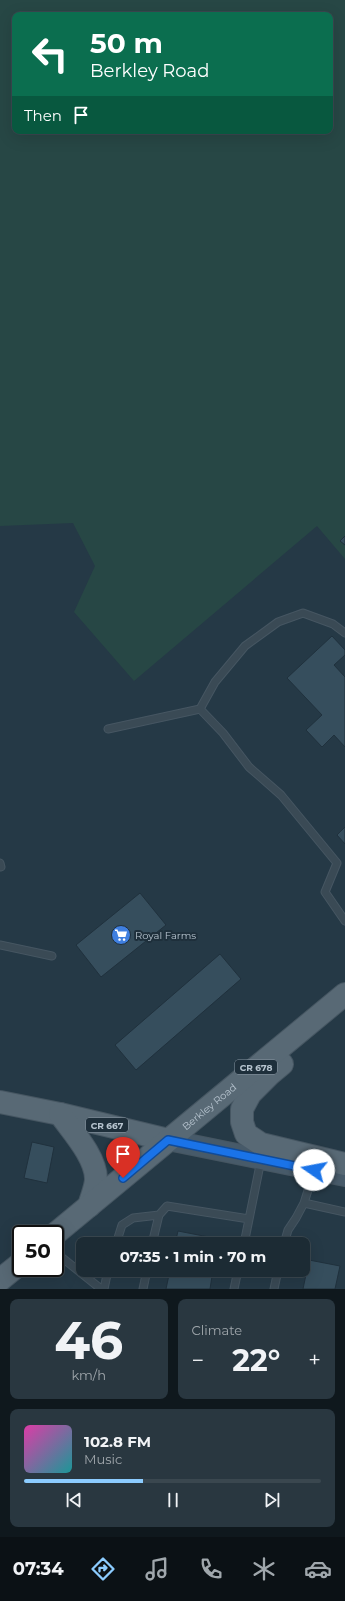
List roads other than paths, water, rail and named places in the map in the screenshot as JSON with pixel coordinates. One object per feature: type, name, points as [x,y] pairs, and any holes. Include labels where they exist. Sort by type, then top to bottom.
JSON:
[{"type":"main road","name":"Berkley Road","points":[[64,1227],[345,994]]},
{"type":"main road","points":[[345,1001],[332,1023],[270,1074],[250,1094],[242,1109],[242,1122],[246,1134],[261,1152],[316,1164],[345,1176]]},
{"type":"main road","name":"CR 667","points":[[0,1102],[60,1114],[168,1140],[261,1152]]},
{"type":"main road","points":[[60,1114],[76,1135],[92,1163],[96,1179],[89,1206]]},
{"type":"main road","points":[[316,1164],[345,1164]]},
{"type":"main road","points":[[0,1280],[12,1270]]},
{"type":"lane","points":[[108,729],[200,709],[215,682],[245,646],[278,622],[304,613],[333,624],[345,633]]},
{"type":"lane","points":[[200,709],[223,733],[249,767],[282,795],[337,863],[325,892],[345,922]]},
{"type":"lane","points":[[0,945],[52,956]]},
{"type":"lane","points":[[245,1237],[261,1152]]},
{"type":"lane","points":[[286,1237],[288,1230],[304,1203],[316,1164]]},
{"type":"lane","points":[[304,1203],[345,1212]]},
{"type":"lane","points":[[153,1237],[158,1215],[167,1206],[249,1219]]},
{"type":"lane","points":[[118,1237],[122,1226],[133,1218],[158,1215]]},
{"type":"lane","points":[[64,1259],[101,1289]]},
{"type":"lane","points":[[104,1289],[107,1277]]},
{"type":"lane","points":[[143,1289],[146,1277]]},
{"type":"lane","points":[[234,1289],[237,1277]]},
{"type":"lane","points":[[274,1289],[277,1277]]},
{"type":"place","name":"Royal Farms","points":[[121,935]]}]
